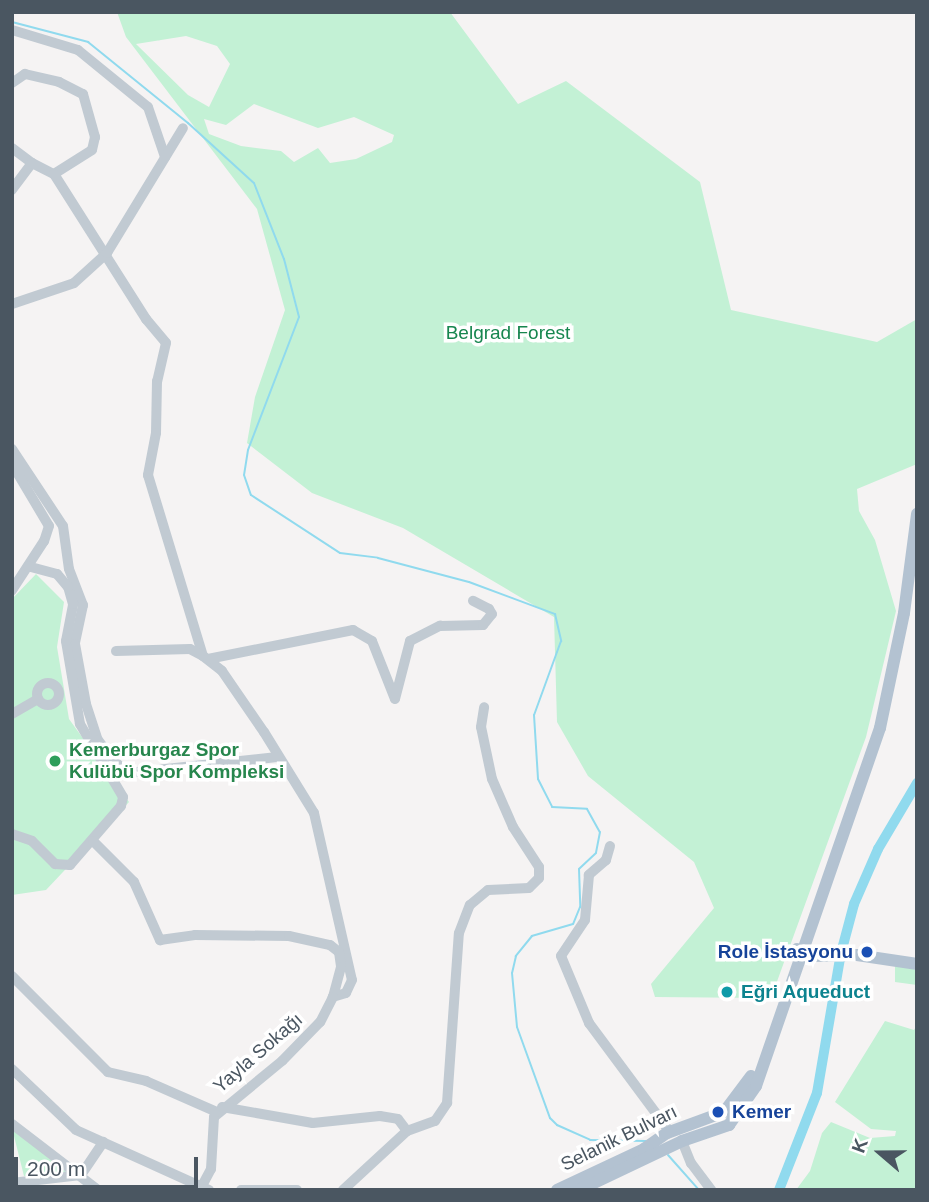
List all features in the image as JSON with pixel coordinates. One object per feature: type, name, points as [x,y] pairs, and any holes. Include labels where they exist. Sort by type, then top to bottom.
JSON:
[{"type":"main road","points":[[814,952],[810,932],[880,728],[896,661],[917,514]]},
{"type":"main road","points":[[814,952],[859,786]]},
{"type":"main road","points":[[814,952],[917,964]]},
{"type":"main road","name":"Selanik Bulvarı","points":[[579,1190],[682,1141],[729,1125],[745,1107],[790,988],[814,952]]},
{"type":"main road","name":"Selanik Bulvarı","points":[[557,1190],[645,1149],[668,1132],[708,1121],[736,1102],[751,1078],[814,952]]},
{"type":"main road","points":[[668,1132],[682,1141],[708,1121]]},
{"type":"street","points":[[12,30],[78,50],[148,107],[165,157]]},
{"type":"street","points":[[12,83],[25,74],[59,82],[83,94],[95,136],[92,150],[54,174]]},
{"type":"street","points":[[12,304],[74,283],[107,253],[183,128]]},
{"type":"street","points":[[12,148],[32,163],[54,174],[168,347],[158,374],[156,433],[147,470],[206,657]]},
{"type":"street","points":[[12,190],[32,163]]},
{"type":"street","points":[[12,449],[62,526],[69,569],[83,605],[75,644],[86,704],[98,740],[113,760],[128,773],[277,757]]},
{"type":"street","points":[[12,464],[49,526],[12,590]]},
{"type":"street","points":[[12,834],[24,836],[55,864],[65,867],[93,841],[123,796],[82,731],[71,682],[65,635],[71,596],[57,574],[28,566]]},
{"type":"street","points":[[206,657],[353,630],[372,641],[395,699],[410,641],[440,626],[483,625],[492,614],[489,609],[473,601]]},
{"type":"street","points":[[116,651],[190,649],[206,657],[222,671],[277,757],[304,792],[314,813],[349,957],[352,985],[346,993],[333,997]]},
{"type":"street","points":[[12,715],[38,699],[43,684],[57,687],[71,682]]},
{"type":"street","points":[[38,699],[54,703],[57,687]]},
{"type":"street","points":[[343,1190],[407,1130],[429,1126],[447,1103],[459,933],[470,905],[488,890],[529,888],[539,878],[539,867],[513,827],[492,779],[483,743],[484,707]]},
{"type":"street","name":"Yayla Sokağı","points":[[93,841],[134,882],[160,940],[195,935],[278,935],[330,945],[341,959],[333,997],[303,1041],[220,1110],[212,1126],[211,1169],[204,1189]]},
{"type":"street","points":[[610,846],[606,860],[589,875],[585,920],[561,956],[589,1023],[668,1132]]},
{"type":"street","points":[[12,976],[108,1072],[146,1081],[220,1110],[313,1123],[380,1116],[397,1119],[407,1130]]},
{"type":"street","points":[[12,1069],[76,1130],[204,1189]]},
{"type":"street","points":[[12,1124],[98,1190]]},
{"type":"street","points":[[682,1141],[691,1163],[712,1190]]},
{"type":"street","points":[[12,1184],[81,1175],[103,1142]]},
{"type":"street","points":[[242,1190],[297,1190]]},
{"type":"green space","name":"Belgrad Forest","points":[[117,12],[450,12],[518,104],[566,81],[700,182],[731,310],[877,342],[917,319],[917,464],[857,489],[859,511],[875,540],[896,611],[866,737],[771,998],[655,997],[651,984],[714,908],[694,862],[588,776],[557,722],[554,617],[403,528],[312,493],[247,443],[255,397],[285,310],[257,209],[126,37]],"holes":[[[186,36],[217,46],[230,64],[209,107],[188,95],[136,44]],[[254,104],[318,128],[354,117],[394,135],[392,142],[356,159],[330,163],[318,148],[294,162],[281,151],[241,146],[209,134],[204,119],[226,125]]]},
{"type":"green space","name":"Kemerburgaz Spor Kulübü Spor Kompleksi","points":[[36,574],[64,602],[57,647],[69,719],[129,802],[46,890],[12,895],[12,599]]},
{"type":"green space","points":[[895,965],[917,970],[917,985],[895,982]]},
{"type":"green space","points":[[885,1021],[914,1030],[917,1025],[917,1190],[796,1190],[810,1171],[822,1133],[831,1122],[870,1138],[895,1136],[896,1131],[871,1129],[835,1102]]},
{"type":"green space","points":[[12,1128],[69,1174],[24,1176]]},
{"type":"waterway","points":[[12,22],[88,42],[188,123],[254,183],[284,259],[299,317],[248,450],[244,475],[251,495],[340,553],[378,558],[469,582],[555,614],[561,641],[534,715],[538,779],[552,807],[587,809],[600,832],[596,853],[579,869],[580,907],[573,924],[532,936],[516,956],[512,973],[517,1027],[550,1118],[557,1125],[590,1140],[646,1141]]},
{"type":"waterway","points":[[779,1190],[817,1093],[841,953],[854,904],[878,849],[917,783]]},
{"type":"waterway","points":[[668,1155],[699,1190]]},
{"type":"place","name":"Kemerburgaz Spor Kulübü Spor Kompleksi","points":[[55,761]]},
{"type":"place","name":"Role İstasyonu","points":[[867,952]]},
{"type":"place","name":"Eğri Aqueduct","points":[[727,992]]},
{"type":"place","name":"Kemer","points":[[718,1112]]}]
